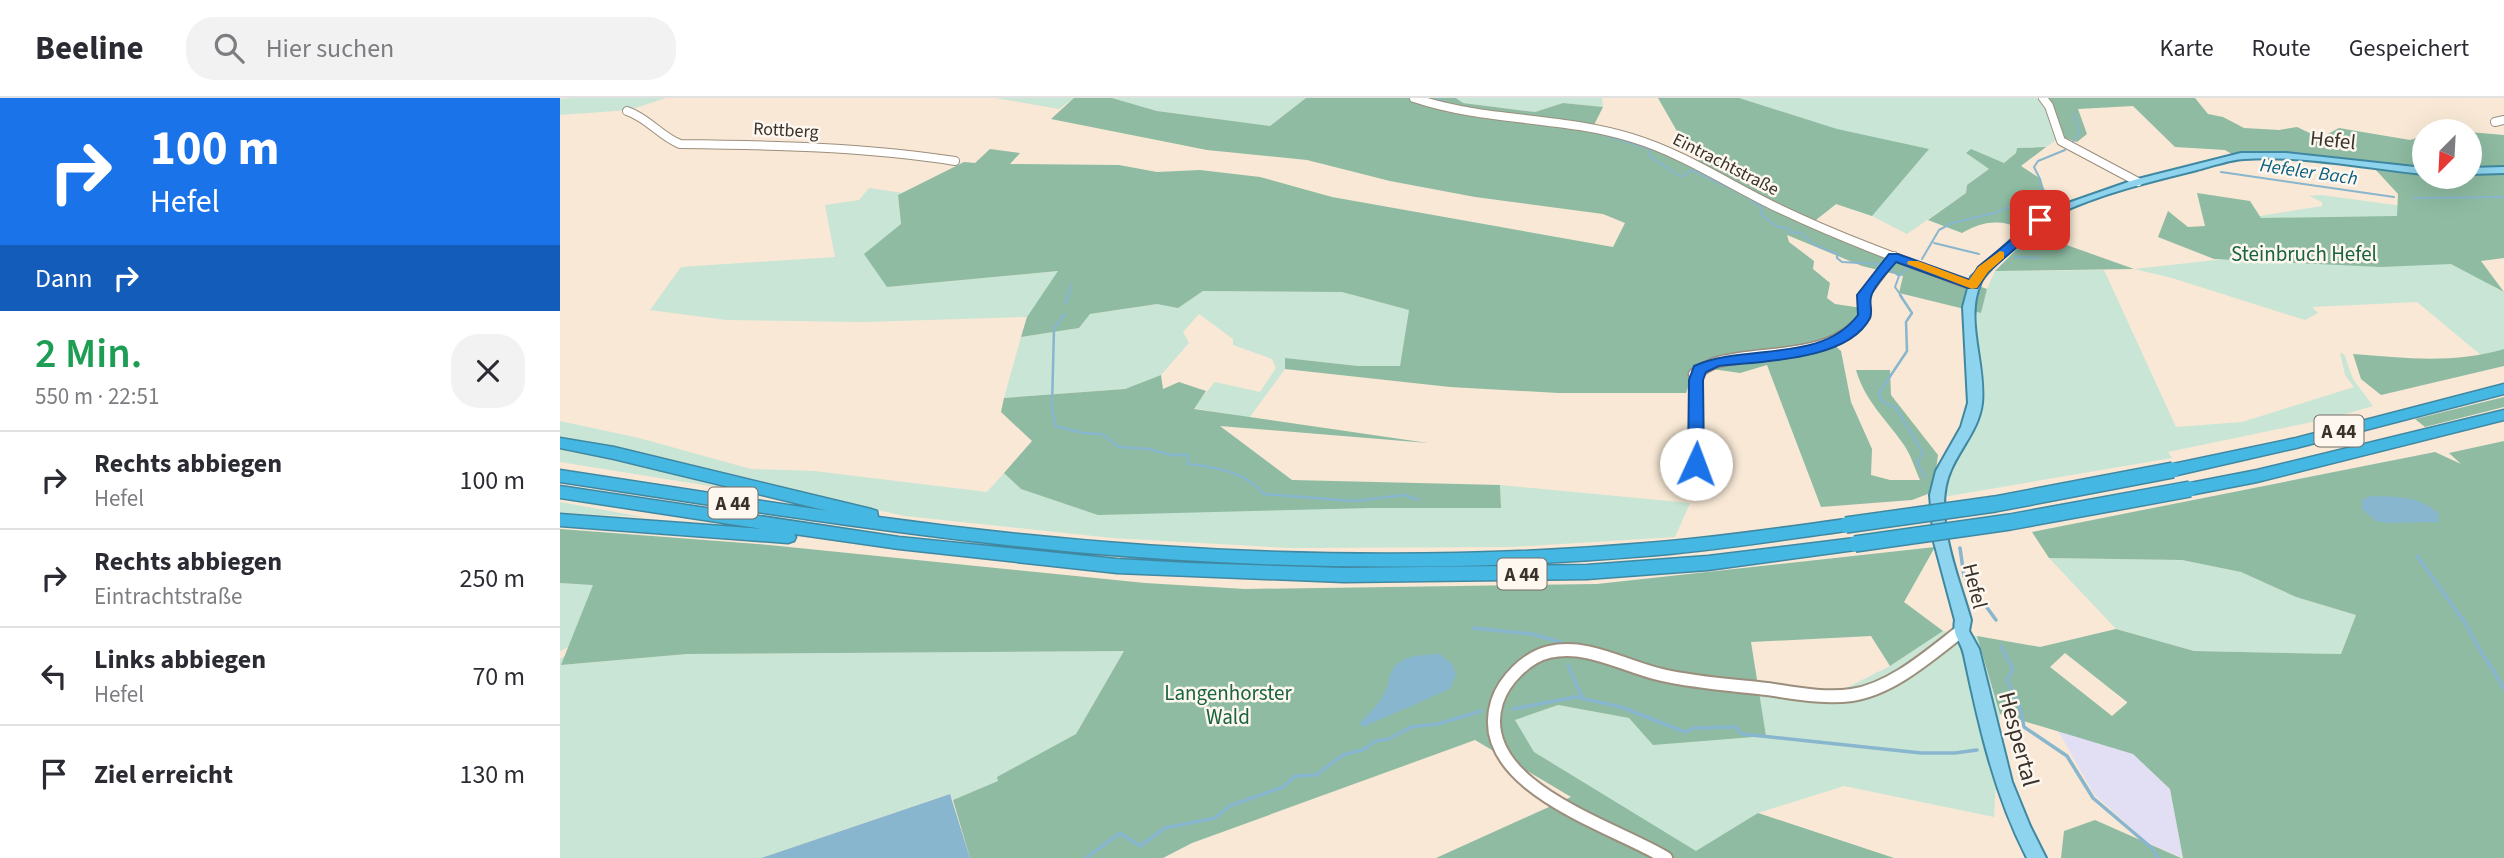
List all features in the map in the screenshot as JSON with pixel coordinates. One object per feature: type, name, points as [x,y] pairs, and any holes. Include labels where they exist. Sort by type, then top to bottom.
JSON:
[{"type":"highway","name":"A 44","points":[[560,476],[903,535],[1347,558],[1473,557],[1646,550],[1995,504],[2296,443],[2504,389]]},
{"type":"highway","name":"A 44","points":[[560,492],[903,535],[1117,566],[1344,575],[1625,570],[1708,564],[2010,522],[2257,476],[2504,415]]},
{"type":"highway","points":[[560,443],[614,453],[861,512],[903,535]]},
{"type":"highway","points":[[560,520],[715,531],[842,544],[903,535]]},
{"type":"main road","name":"Hefel","points":[[1961,631],[1963,620],[1942,540],[1937,497],[1941,477],[1968,431],[1975,404],[1974,353],[1968,313],[1972,285],[1983,269],[2043,218],[2068,206],[2138,182],[2241,156],[2287,156],[2412,170]]},
{"type":"main road","points":[[2482,171],[2504,170]]},
{"type":"main road","name":"Hespertal","points":[[1961,631],[1971,649],[1999,773],[2017,822],[2037,858]]},
{"type":"street","name":"Eintrachtstraße","points":[[1414,98],[1463,112],[1592,128],[1650,143],[1689,160],[1781,210],[1972,285]]},
{"type":"street","points":[[2043,98],[2049,106],[2061,141],[2138,182]]},
{"type":"street","name":"Rottberg","points":[[627,111],[640,115],[665,138],[680,144],[805,146],[916,154],[955,161]]},
{"type":"street","points":[[2495,122],[2504,120]]},
{"type":"street","points":[[1696,494],[1695,374],[1716,362],[1813,349],[1836,341],[1857,326],[1865,316],[1864,295],[1894,256]]},
{"type":"street","name":"Hefel","points":[[1666,858],[1642,843],[1542,794],[1524,779],[1501,750],[1494,730],[1497,699],[1510,680],[1541,655],[1551,651],[1589,652],[1660,675],[1745,687],[1842,696],[1880,687],[1961,631]]},
{"type":"shaded area","points":[[2057,729],[2133,754],[2170,789],[2183,858],[2148,843],[2094,794]]},
{"type":"green space","points":[[666,98],[629,110],[560,115],[560,99]]},
{"type":"green space","points":[[996,98],[1074,98],[1059,109]]},
{"type":"green space","points":[[1074,98],[1112,98],[1157,111],[1270,126],[1306,98],[1456,98],[1463,103],[1535,112],[1563,103],[1603,107],[1592,129],[1688,161],[1702,160],[1686,147],[1658,98],[1739,98],[1837,129],[1929,149],[1872,216],[1836,204],[1811,224],[1987,289],[1981,313],[1899,293],[1903,276],[1862,266],[1787,235],[1789,242],[1814,261],[1813,269],[1830,283],[1827,298],[1835,304],[1862,308],[1858,322],[1831,342],[1841,351],[1851,402],[1872,449],[1871,475],[1890,480],[1920,480],[1906,449],[1870,400],[1856,370],[1890,370],[1891,395],[1938,455],[1933,492],[1912,500],[1821,507],[1767,365],[1740,373],[1694,369],[1686,393],[1558,393],[1450,387],[1285,369],[1285,358],[1358,366],[1400,366],[1409,310],[1342,292],[1203,291],[1178,308],[1157,304],[1090,314],[1079,328],[1021,337],[1027,317],[1058,271],[887,287],[864,254],[901,224],[898,195],[964,162],[975,163],[990,149],[1020,153],[1010,164],[1119,165],[1157,172],[1200,170],[1260,177],[1332,197],[1613,247],[1625,223],[1603,214],[1475,197],[1390,181],[1307,160],[1207,150],[1051,119]]},
{"type":"green space","points":[[1112,98],[1306,98],[1270,126],[1157,111]]},
{"type":"green space","points":[[1456,98],[1602,98],[1603,107],[1563,103],[1535,112],[1463,103]]},
{"type":"green space","points":[[1661,98],[2045,98],[2061,137],[2046,147],[2017,148],[2016,153],[2004,163],[1967,154],[1989,169],[1967,185],[1966,193],[1907,234],[1872,216],[1836,204],[1825,213]]},
{"type":"green space","points":[[2045,98],[2195,98],[2208,114],[2223,117],[2244,128],[2279,130],[2297,127],[2320,138],[2339,128],[2412,139],[2412,189],[2482,189],[2482,133],[2504,135],[2504,258],[2481,261],[2504,292],[2451,264],[2381,267],[2214,259],[2158,237],[2168,211],[2188,227],[2205,226],[2197,193],[2250,201],[2261,218],[2397,216],[2398,194],[2375,169],[2290,159],[2242,160],[2225,150],[2175,147],[2133,106],[2078,109],[2087,134],[2077,142],[2061,137]]},
{"type":"green space","points":[[2046,147],[2021,166],[2041,179],[2044,189],[2065,203],[2032,209],[2034,216],[2023,228],[1992,223],[1962,233],[1928,220],[1966,193],[1967,185],[1989,169],[1966,153],[1971,149],[2004,163],[2016,153],[2017,148]]},
{"type":"green space","points":[[869,188],[903,193],[898,196],[901,223],[887,287],[1059,271],[1027,317],[863,322],[726,320],[650,310],[681,267],[835,257],[825,205],[859,200]]},
{"type":"green space","name":"Steinbruch Hefel","points":[[2321,195],[2403,206],[2495,288],[2504,292],[2504,349],[2482,356],[2417,302],[2312,307],[2318,313],[2305,320],[2172,278],[2134,269],[2225,259],[2229,221],[2322,206],[2322,202],[2309,196]]},
{"type":"green space","points":[[2033,233],[2134,269],[1995,271]]},
{"type":"green space","points":[[2104,270],[2176,427],[2242,422],[2354,387],[2345,375],[2340,353],[2344,354],[2353,379],[2373,406],[2336,417],[2168,452],[2172,458],[1943,497],[1938,487],[1968,431],[1968,310],[1981,312],[1995,271]]},
{"type":"green space","points":[[1203,291],[1343,292],[1409,310],[1400,367],[1358,366],[1285,358],[1285,369],[1249,418],[1193,408],[1215,382],[1260,392],[1276,368],[1272,359],[1233,345],[1233,339],[1199,314],[1183,332],[1189,343],[1161,375],[1125,389],[1004,398],[1021,337],[1079,328],[1090,314],[1157,304],[1178,307]]},
{"type":"green space","points":[[2504,349],[2504,366],[2381,395],[2361,379],[2353,354],[2448,358]]},
{"type":"green space","points":[[1161,375],[1163,389],[1179,382],[1206,391],[1194,409],[1428,443],[1220,426],[1292,480],[1500,485],[1501,508],[1371,508],[1098,515],[1021,489],[1004,473],[1032,441],[1001,412],[1004,398],[1125,389]]},
{"type":"green space","points":[[2504,397],[2504,407],[2425,427],[2415,419]]},
{"type":"green space","points":[[560,421],[639,438],[751,469],[814,471],[987,492],[1004,473],[1021,489],[1371,508],[1501,508],[1500,485],[1690,503],[1675,537],[1510,547],[1289,548],[1112,538],[905,516],[560,440]]},
{"type":"green space","points":[[2504,441],[2504,858],[2183,858],[2170,789],[2133,754],[2000,714],[1977,636],[2040,647],[2116,629],[2194,651],[2341,654],[2356,615],[2296,597],[2241,572],[2182,560],[2049,558],[2032,532],[2435,452],[2461,464],[2449,453]],"holes":[[[2065,653],[2127,702],[2112,716],[2050,667]]]},
{"type":"green space","points":[[560,449],[623,460],[722,488],[560,462]]},
{"type":"green space","points":[[560,502],[643,517],[560,513]]},
{"type":"green space","name":"Langenhorster Wald","points":[[560,529],[769,545],[1145,583],[1245,589],[1597,584],[1935,547],[1904,602],[1943,631],[1890,666],[1871,636],[1751,642],[1766,736],[1653,745],[1629,718],[1558,705],[1515,720],[1534,752],[1696,851],[1758,813],[1894,858],[1436,858],[1571,797],[1475,740],[1192,843],[1163,858],[970,858],[953,800],[998,781],[997,777],[1076,734],[1124,651],[687,654],[561,665],[593,585],[560,583]]},
{"type":"green space","points":[[2049,558],[2182,560],[2241,572],[2296,597],[2356,615],[2341,654],[2194,651],[2116,629]]},
{"type":"green space","points":[[560,583],[594,584],[569,647],[560,651]]},
{"type":"green space","points":[[1943,631],[1977,636],[2000,714],[1994,817],[1844,786],[1758,813],[1696,852],[1534,752],[1515,720],[1558,705],[1629,718],[1766,736],[1757,683],[1842,690],[1890,666]]},
{"type":"green space","points":[[1124,651],[1076,734],[998,777],[999,781],[953,800],[949,794],[761,858],[560,858],[560,659],[565,656],[562,665],[687,654]]},
{"type":"green space","points":[[2095,820],[2181,858],[2061,858],[2064,831]]},
{"type":"water","points":[[2370,496],[2406,498],[2423,503],[2438,513],[2439,522],[2376,521],[2362,509],[2362,500]]},
{"type":"water","points":[[1440,654],[1452,664],[1456,674],[1450,689],[1363,727],[1360,723],[1382,698],[1395,666],[1412,657]]},
{"type":"water","points":[[950,794],[970,858],[761,858]]},
{"type":"waterway","points":[[1438,98],[1447,105]]},
{"type":"waterway","points":[[2072,143],[2080,133],[2074,114]]},
{"type":"waterway","points":[[1549,118],[1574,122]]},
{"type":"waterway","points":[[1597,133],[1650,149],[1649,156],[1681,177],[1692,170],[1742,194],[1761,207],[1761,214],[1776,226],[1789,229],[1789,232],[1801,233],[1815,245],[1837,254],[1837,258],[1842,262],[1879,264]]},
{"type":"waterway","points":[[1922,259],[1939,230],[1952,223],[1995,213],[2022,202],[2042,202],[2040,179],[2034,167],[2038,161],[2065,150]]},
{"type":"waterway","name":"Hefeler Bach","points":[[2221,172],[2394,197]]},
{"type":"waterway","name":"Hefeler Bach","points":[[2413,198],[2504,197]]},
{"type":"waterway","points":[[1934,243],[1979,254]]},
{"type":"waterway","points":[[2014,257],[2040,258]]},
{"type":"waterway","points":[[1889,268],[1899,276]]},
{"type":"waterway","points":[[1899,276],[1908,268]]},
{"type":"waterway","points":[[1899,276],[1895,287],[1902,297]]},
{"type":"waterway","points":[[1068,297],[1071,284]]},
{"type":"waterway","points":[[1066,303],[1068,295]]},
{"type":"waterway","points":[[1900,295],[1912,313],[1906,322],[1907,351],[1879,393],[1882,401],[1896,408],[1923,453],[1917,463],[1925,477]]},
{"type":"waterway","points":[[1065,314],[1054,328],[1052,407],[1055,426],[1083,433],[1102,434],[1119,447],[1188,455],[1188,464],[1219,469],[1239,476],[1264,494],[1354,501],[1405,495],[1418,500]]},
{"type":"waterway","points":[[1960,548],[1964,576],[1996,620]]},
{"type":"waterway","points":[[2417,556],[2468,627],[2504,690]]},
{"type":"waterway","points":[[1473,628],[1532,634],[1560,642]]},
{"type":"waterway","points":[[2001,646],[2013,669],[2007,680],[2020,707],[2024,727],[2067,756],[2093,798],[2153,849],[2158,858]]},
{"type":"waterway","points":[[1568,665],[1582,697]]},
{"type":"waterway","points":[[1513,709],[1576,697],[1621,707],[1685,732],[1694,728],[1735,727],[1742,734],[1921,753],[1977,750]]},
{"type":"waterway","points":[[1086,858],[1120,833],[1140,846],[1165,828],[1215,818],[1229,806],[1283,787],[1295,776],[1316,775],[1343,755],[1365,749],[1375,741],[1389,739],[1411,727],[1438,724],[1481,711]]},
{"type":"slow traffic","points":[[1913,264],[1972,285],[1983,269],[2000,255]]},
{"type":"route","points":[[1696,464],[1696,380],[1699,370],[1716,362],[1813,349],[1836,341],[1857,326],[1865,316],[1864,295],[1894,256],[1972,285],[1983,269],[2040,220]]}]
